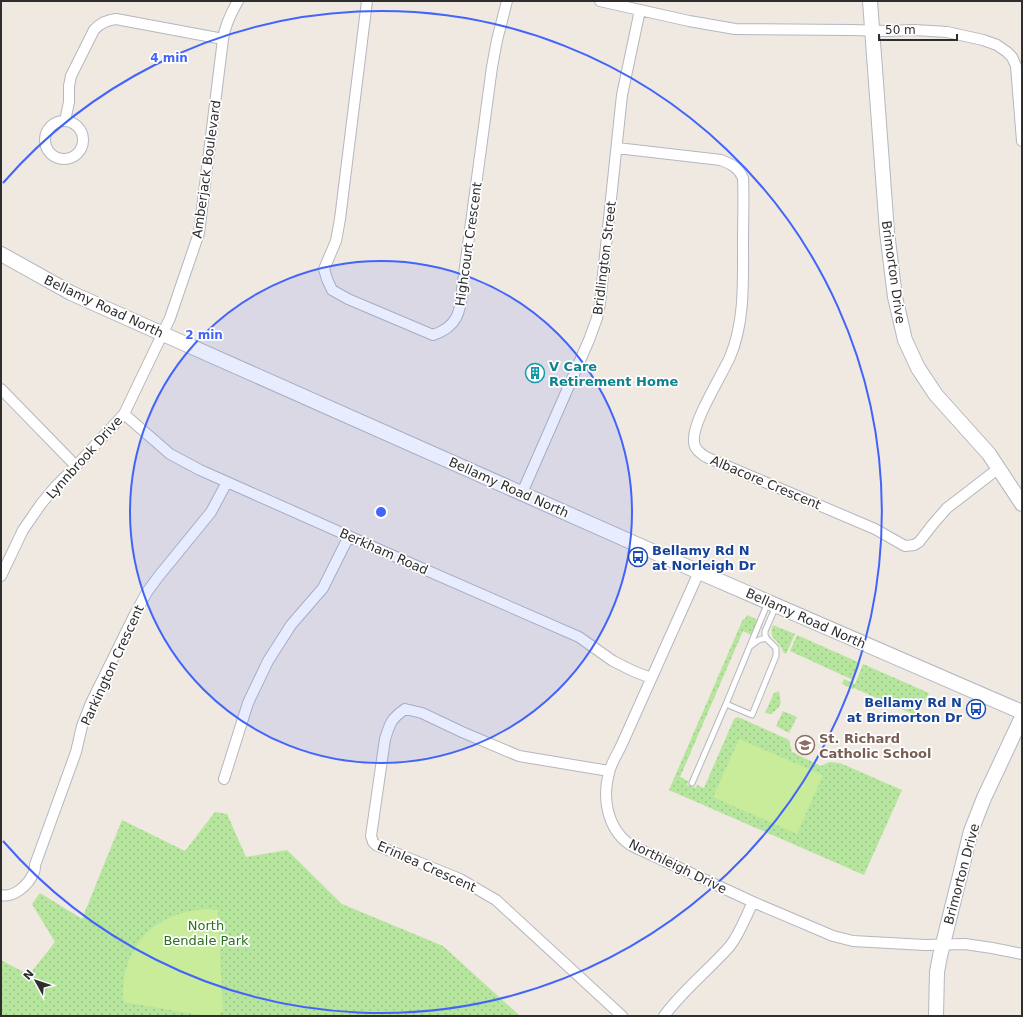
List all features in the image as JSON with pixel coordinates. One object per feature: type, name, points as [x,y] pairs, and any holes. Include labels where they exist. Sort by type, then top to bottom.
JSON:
[{"type":"street","name":"Amberjack Boulevard","points":[[163,334],[179,293],[199,233],[224,30],[231,12],[238,1]]},
{"type":"street","name":"Highcourt Crescent","points":[[367,1],[340,219],[336,241],[324,270],[332,290],[348,299],[433,335],[445,331],[456,319],[461,305],[492,67],[507,1]]},
{"type":"street","points":[[600,1],[689,21],[735,29],[872,31],[914,30],[947,32],[983,40],[997,45],[1007,52],[1012,57],[1016,66],[1022,141]]},
{"type":"street","name":"Brimorton Drive","points":[[870,1],[887,232],[895,297],[901,326],[911,353],[936,395],[989,454],[1022,504]]},
{"type":"street","name":"Bridlington Street","points":[[522,493],[580,361],[597,318],[604,275],[624,81],[640,10]]},
{"type":"street","points":[[65,121],[69,102],[69,86],[71,76],[94,30],[99,24],[116,19],[223,39]]},
{"type":"street","name":"Albacore Crescent","points":[[616,148],[721,160],[734,166],[743,178],[743,295],[741,316],[736,341],[730,357],[700,416],[694,434],[694,442],[698,451],[706,457],[875,529],[905,546],[914,545],[919,542],[947,508],[999,468]]},
{"type":"street","name":"Bellamy Road North","points":[[1,254],[71,293],[699,572],[1022,712]]},
{"type":"street","name":"Lynnbrook Drive","points":[[1,576],[16,543],[27,524],[55,487],[124,414],[163,334]]},
{"type":"street","points":[[1,389],[76,466]]},
{"type":"street","name":"Berkham Road","points":[[124,414],[170,454],[227,482],[579,637],[614,661],[651,678]]},
{"type":"street","name":"Parkington Crescent","points":[[1,895],[14,894],[28,883],[34,874],[35,865],[76,752],[82,726],[108,670],[147,592],[211,512],[227,482]]},
{"type":"street","points":[[224,779],[248,703],[268,661],[291,625],[323,588],[349,536]]},
{"type":"street","name":"Northleigh Drive","points":[[699,572],[609,771],[606,784],[606,799],[609,815],[622,838],[630,845],[753,902],[833,936],[853,941],[919,945],[965,944],[1022,954]]},
{"type":"street","name":"Erinlea Crescent","points":[[609,771],[519,756],[422,713],[405,709],[394,717],[385,739],[371,836],[376,845],[471,884],[496,900],[622,1016]]},
{"type":"street","name":"Brimorton Drive","points":[[936,1016],[937,972],[940,956],[971,831],[984,798],[1022,717]]},
{"type":"street","points":[[664,1016],[673,1004],[730,946],[753,902]]},
{"type":"lane","points":[[726,704],[752,715],[776,656],[776,648],[765,635],[772,603]]},
{"type":"lane","points":[[692,783],[751,646],[754,633],[772,603]]},
{"type":"lane","points":[[751,646],[762,638],[767,639]]},
{"type":"green space","points":[[747,615],[758,620],[751,635],[743,631],[680,777],[688,781],[687,785],[696,788],[697,785],[704,788],[734,719],[738,717],[789,740],[792,752],[821,766],[829,762],[840,763],[902,790],[864,875],[669,790],[743,619],[745,619]]},
{"type":"green space","points":[[773,625],[795,634],[786,654],[773,637]]},
{"type":"green space","points":[[797,635],[860,663],[853,680],[790,651]]},
{"type":"green space","points":[[863,664],[929,693],[917,716],[842,684],[844,679],[855,684]]},
{"type":"green space","points":[[779,691],[781,702],[778,709],[771,714],[765,713],[774,693]]},
{"type":"green space","points":[[783,711],[797,717],[789,733],[776,726]]},
{"type":"green space","points":[[739,739],[823,775],[797,834],[713,797]]},
{"type":"green space","name":"North Bendale Park","points":[[215,812],[227,814],[246,857],[287,850],[342,904],[443,946],[520,1016],[1,1016],[1,960],[29,975],[55,942],[32,904],[40,893],[82,919],[122,820],[185,851]]},
{"type":"green space","points":[[206,909],[218,910],[223,1011],[218,1016],[206,1016],[123,1002],[127,965],[134,950],[144,936],[170,917]]},
{"type":"place","name":"V Care Retirement Home","points":[[535,373]]},
{"type":"place","name":"Bellamy Rd N at Norleigh Dr","points":[[638,557]]},
{"type":"place","name":"Bellamy Rd N at Brimorton Dr","points":[[976,709]]},
{"type":"place","name":"St. Richard Catholic School","points":[[805,745]]}]
